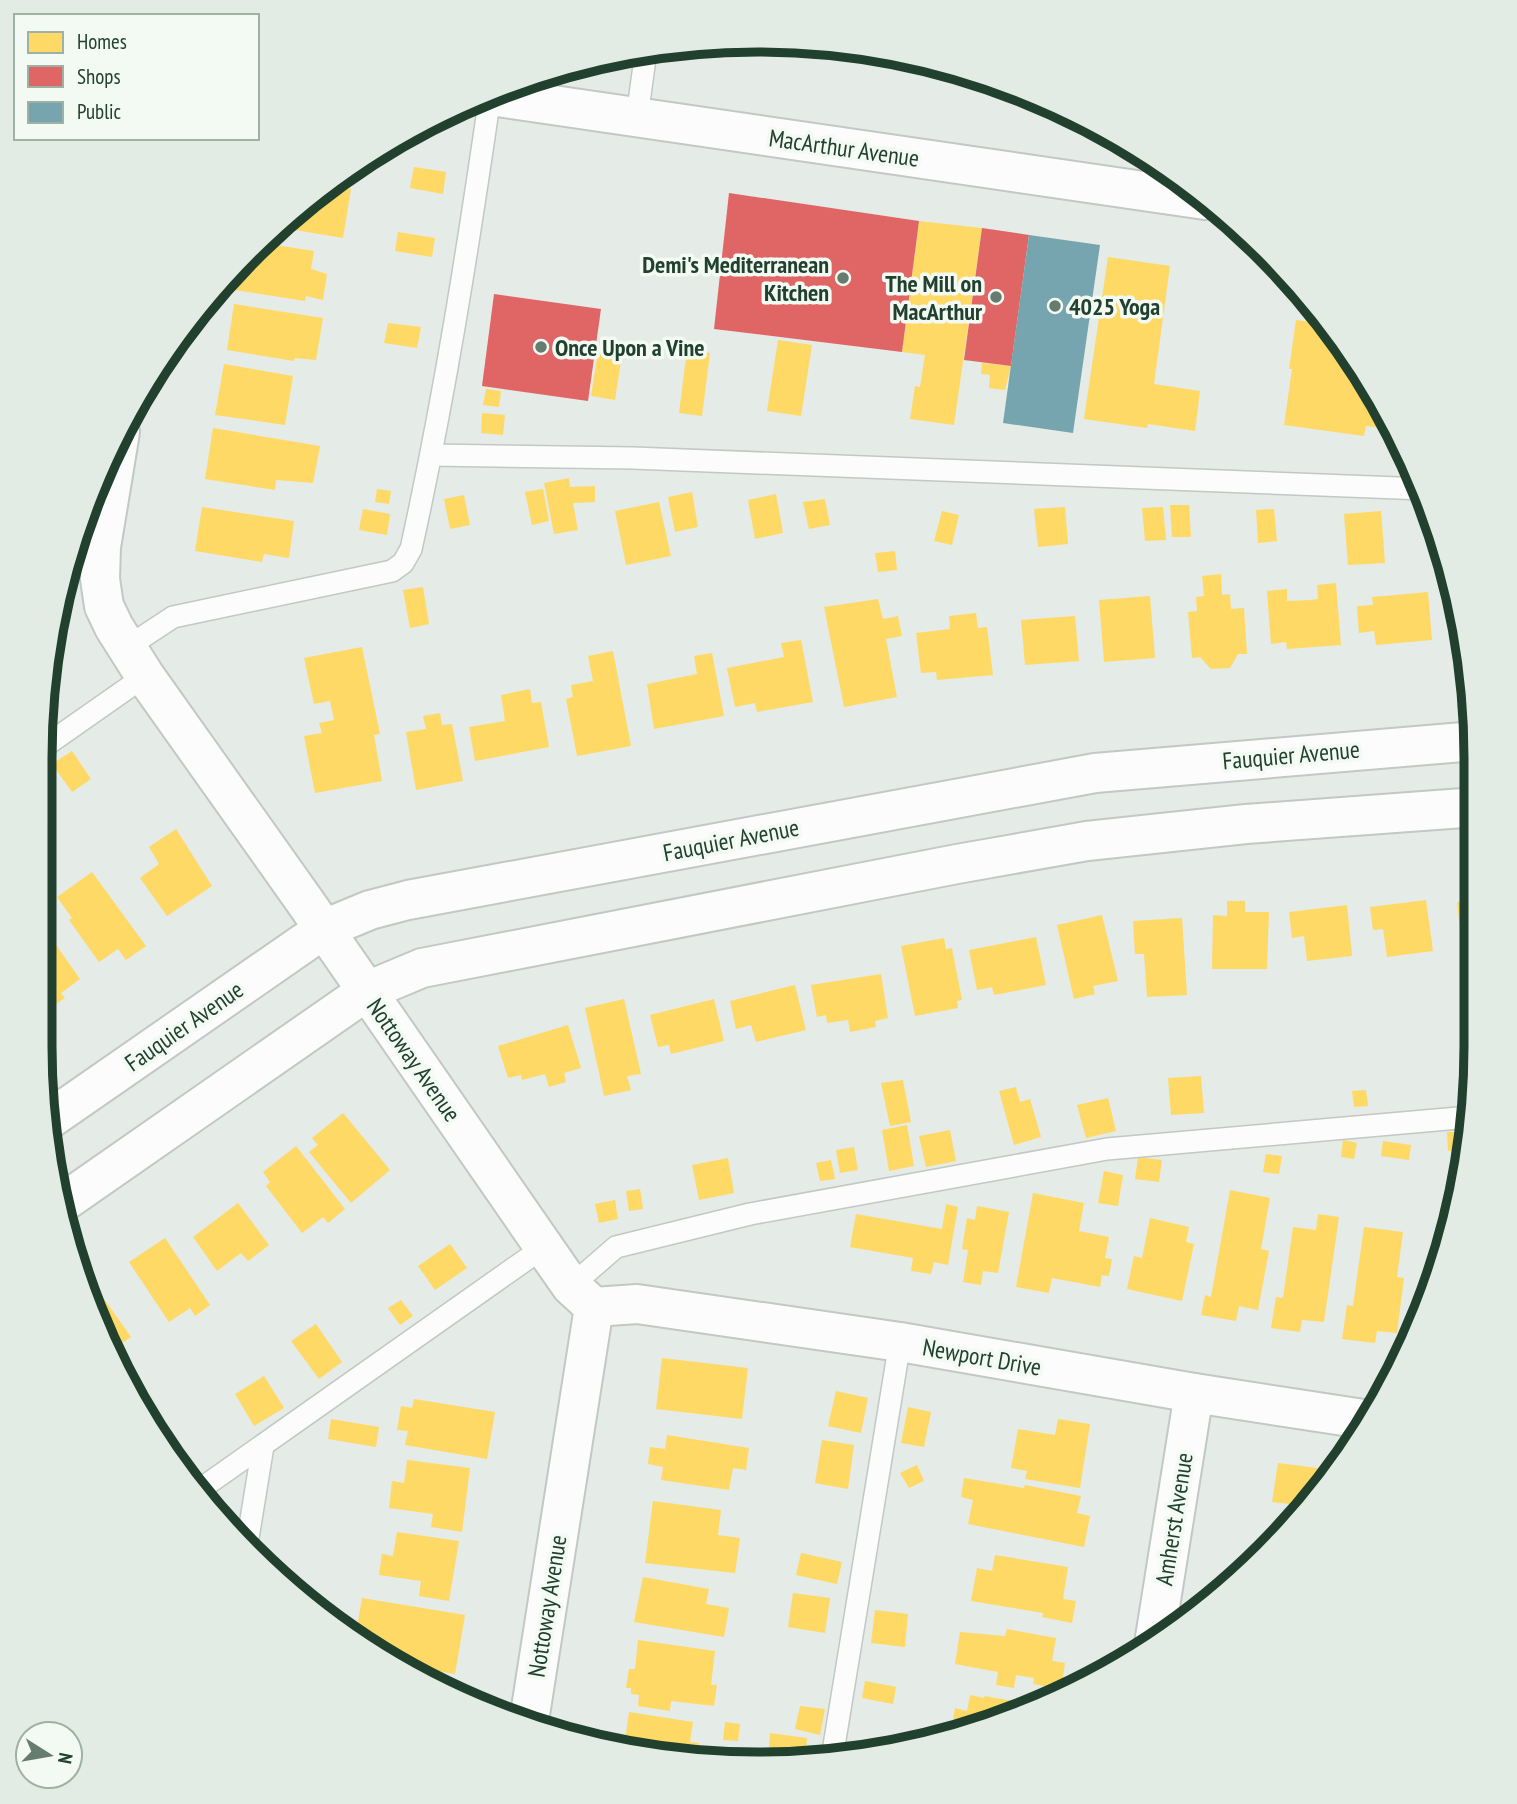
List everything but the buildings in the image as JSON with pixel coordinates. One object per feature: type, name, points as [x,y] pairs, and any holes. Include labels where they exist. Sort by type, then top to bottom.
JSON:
[{"type":"street","name":"MacArthur Avenue","points":[[509,98],[1187,197]]},
{"type":"street","name":"Nottoway Avenue","points":[[113,471],[101,547],[100,579],[104,606],[136,662],[544,1247],[583,1296],[529,1713]]},
{"type":"street","name":"Fauquier Avenue","points":[[56,1115],[324,929],[370,910],[408,900],[1095,773],[1464,742]]},
{"type":"street","points":[[70,1198],[367,991],[422,968],[957,863],[1074,843],[1246,824],[1464,808]]},
{"type":"street","name":"Newport Drive","points":[[583,1296],[900,1342],[1358,1418]]},
{"type":"street","name":"Amherst Avenue","points":[[1156,1629],[1194,1393]]},
{"type":"lane","points":[[637,117],[644,62]]},
{"type":"lane","points":[[53,738],[136,662],[173,617],[392,571],[403,563],[411,549],[431,455],[471,226],[486,107]]},
{"type":"lane","points":[[431,455],[633,458],[1411,488]]},
{"type":"lane","points":[[583,1296],[616,1247],[750,1214],[1107,1149],[1460,1118]]},
{"type":"lane","points":[[206,1485],[544,1247]]},
{"type":"lane","points":[[834,1747],[900,1342]]},
{"type":"lane","points":[[249,1534],[263,1446]]},
{"type":"place","name":"Demi's Mediterranean Kitchen","points":[[843,278]]},
{"type":"place","name":"The Mill on MacArthur","points":[[996,297]]},
{"type":"place","name":"4025 Yoga","points":[[1055,306]]},
{"type":"place","name":"Once Upon a Vine","points":[[541,347]]}]
